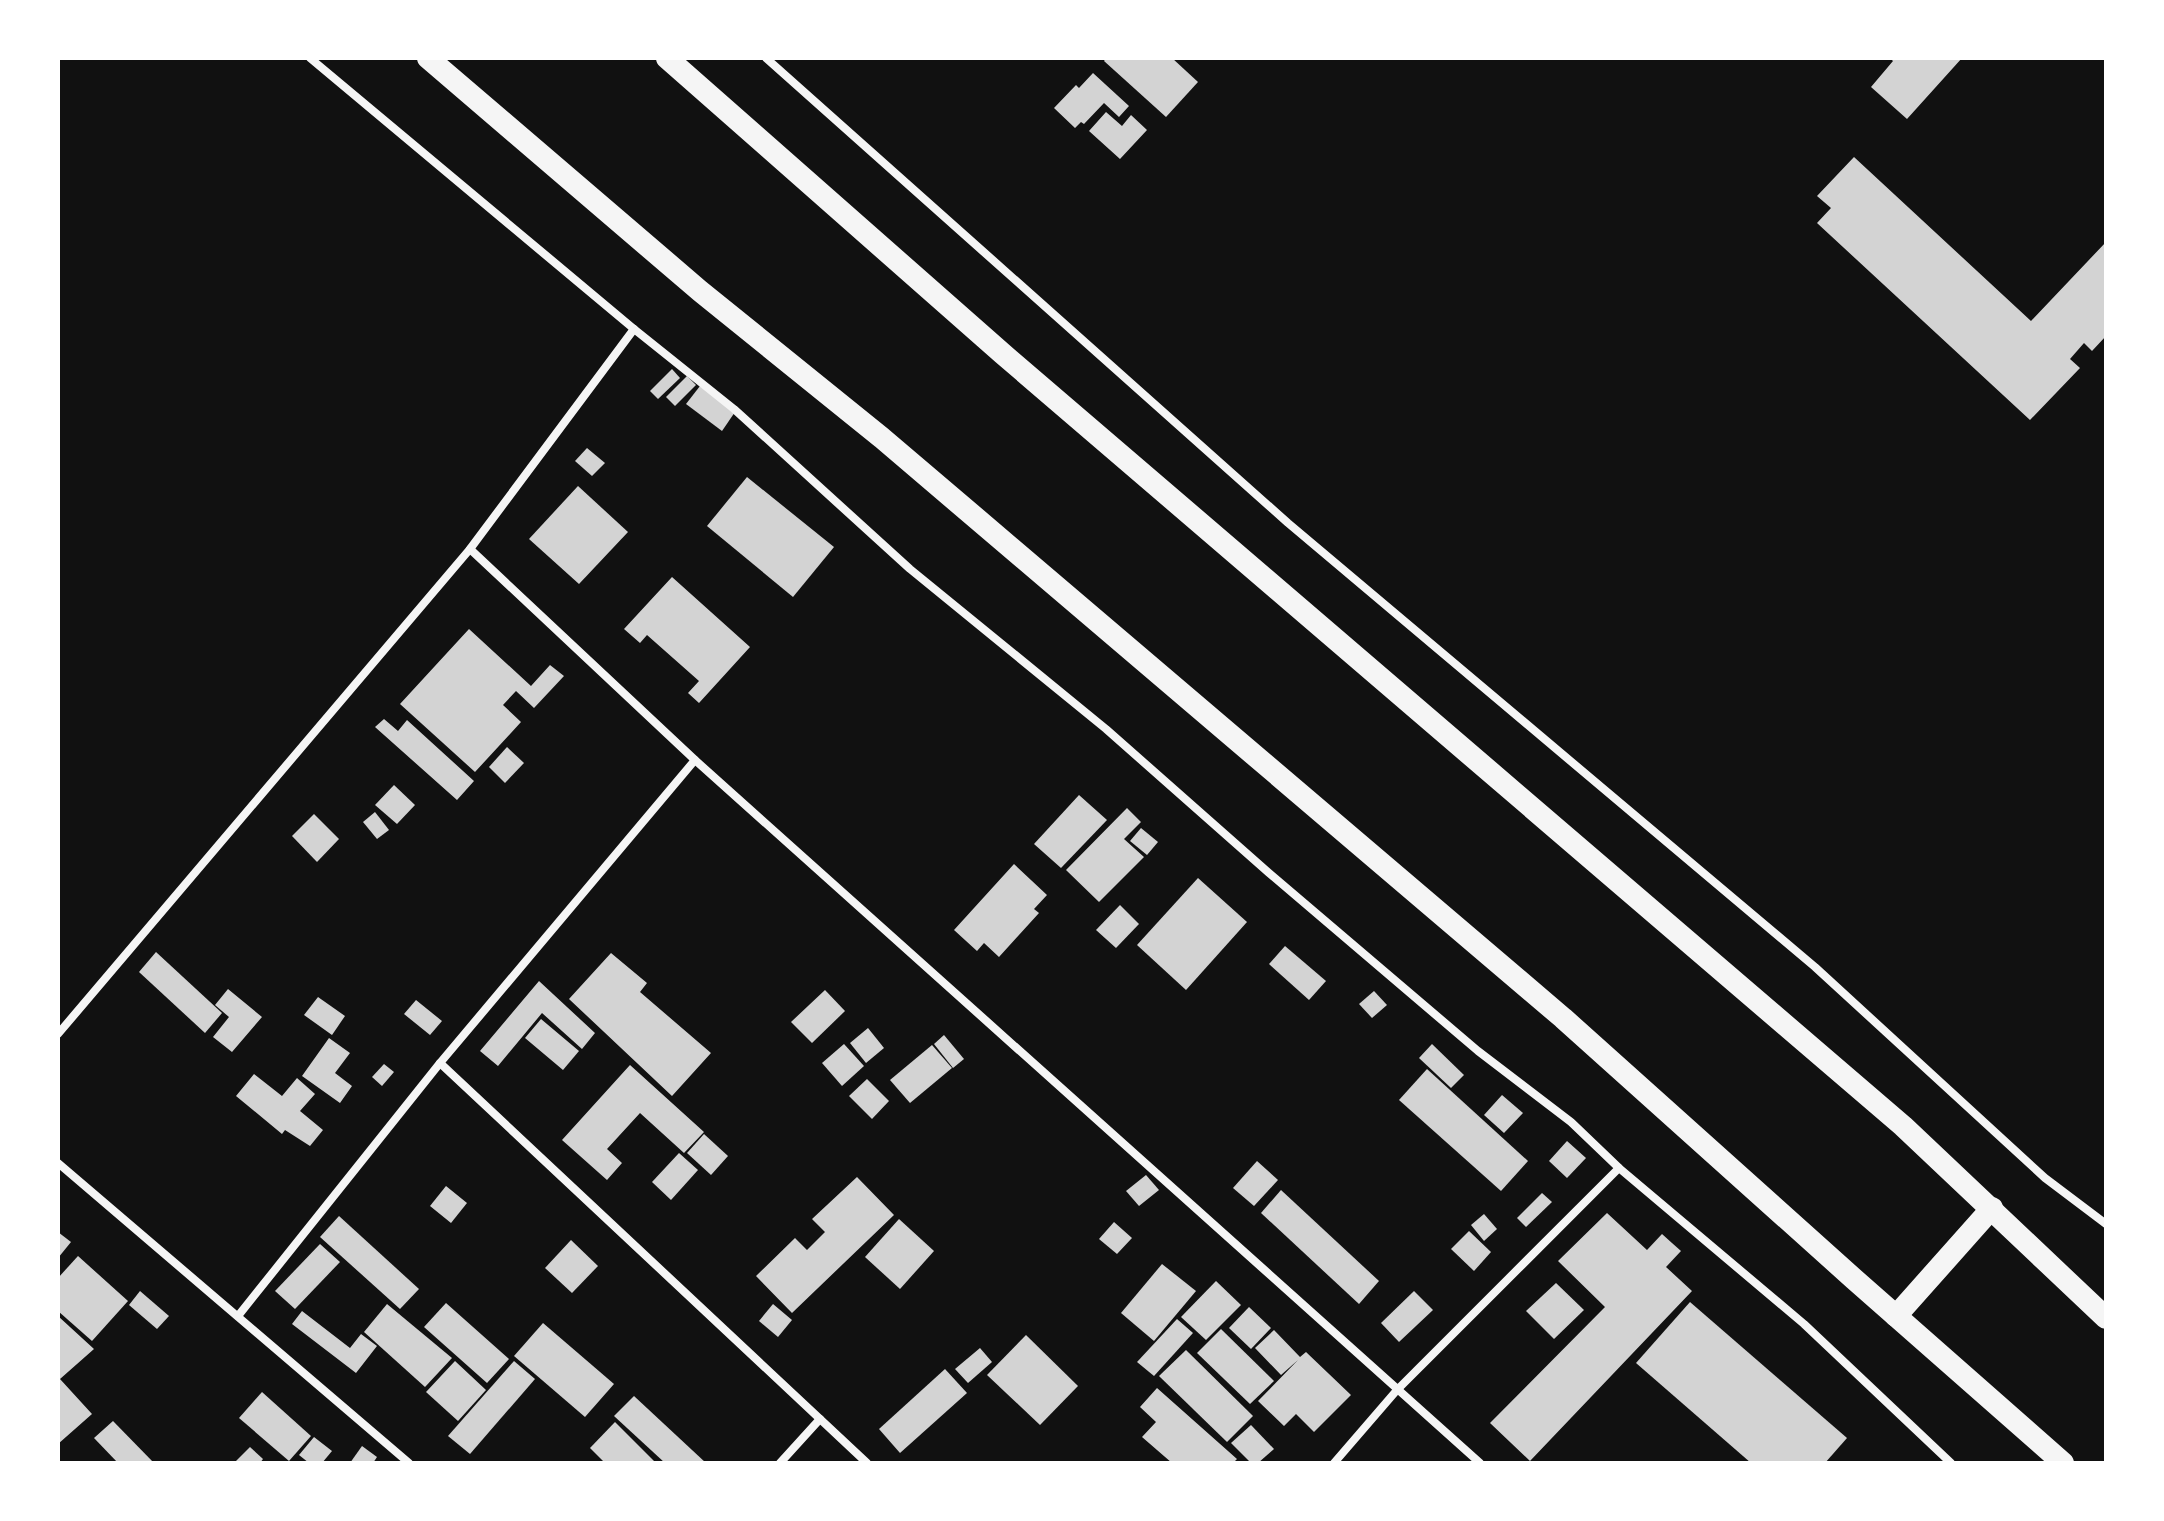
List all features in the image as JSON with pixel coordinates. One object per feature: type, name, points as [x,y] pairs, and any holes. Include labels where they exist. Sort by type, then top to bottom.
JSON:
[{"type":"highway","points":[[428,58],[700,291],[882,438],[1551,1007],[2063,1463]]},
{"type":"highway","points":[[667,58],[1015,365],[1903,1126],[2106,1318]]},
{"type":"highway","points":[[1896,1316],[1992,1208]]},
{"type":"street","points":[[310,58],[734,409],[910,569],[1106,729],[1478,1051],[1571,1122],[1619,1168],[1804,1324],[1951,1463]]},
{"type":"street","points":[[766,58],[1288,523],[1815,967],[2045,1178],[2106,1224]]},
{"type":"street","points":[[58,1034],[470,549],[634,329]]},
{"type":"street","points":[[470,549],[695,760],[1480,1463]]},
{"type":"street","points":[[238,1316],[440,1063],[695,760]]},
{"type":"street","points":[[440,1063],[867,1463]]},
{"type":"street","points":[[58,1163],[409,1463]]},
{"type":"street","points":[[1334,1463],[1397,1390],[1619,1168]]},
{"type":"street","points":[[780,1463],[820,1419]]},
{"type":"building","points":[[1106,58],[1172,58],[1198,82],[1166,117],[1104,61]]},
{"type":"building","points":[[1890,58],[1962,58],[1907,119],[1871,87],[1893,61]]},
{"type":"building","points":[[1093,73],[1129,106],[1119,117],[1104,103],[1084,124],[1081,122],[1075,128],[1054,108],[1076,85],[1079,88]]},
{"type":"building","points":[[1106,112],[1122,126],[1131,115],[1147,130],[1120,159],[1089,131]]},
{"type":"building","points":[[1854,157],[2031,321],[2106,242],[2106,336],[2092,351],[2084,343],[2070,359],[2080,368],[2030,420],[1817,223],[1831,208],[1817,196]]},
{"type":"building","points":[[672,369],[680,378],[658,399],[650,391]]},
{"type":"building","points":[[687,376],[696,385],[675,406],[666,397]]},
{"type":"building","points":[[700,386],[735,412],[722,431],[686,404]]},
{"type":"building","points":[[587,448],[605,463],[592,476],[575,461]]},
{"type":"building","points":[[747,477],[834,547],[793,597],[707,526]]},
{"type":"building","points":[[578,486],[628,532],[579,584],[529,539]]},
{"type":"building","points":[[672,577],[750,647],[699,703],[688,693],[699,681],[647,635],[640,643],[624,629]]},
{"type":"building","points":[[469,629],[531,686],[550,665],[564,676],[534,708],[516,691],[503,705],[521,722],[475,772],[400,704]]},
{"type":"building","points":[[384,719],[398,731],[407,720],[474,781],[457,800],[375,727]]},
{"type":"building","points":[[507,747],[524,763],[505,783],[489,767]]},
{"type":"building","points":[[394,785],[415,805],[397,824],[375,805]]},
{"type":"building","points":[[1079,795],[1107,820],[1061,868],[1034,844]]},
{"type":"building","points":[[1127,808],[1141,822],[1124,839],[1144,857],[1099,902],[1066,870]]},
{"type":"building","points":[[375,812],[389,830],[377,839],[363,822]]},
{"type":"building","points":[[314,814],[339,839],[317,862],[292,836]]},
{"type":"building","points":[[1141,828],[1158,842],[1147,855],[1130,841]]},
{"type":"building","points":[[1014,864],[1047,895],[1034,909],[1039,913],[999,957],[984,943],[977,951],[954,930]]},
{"type":"building","points":[[1198,878],[1247,922],[1186,990],[1137,945]]},
{"type":"building","points":[[1120,905],[1139,924],[1116,948],[1096,930]]},
{"type":"building","points":[[1285,946],[1326,981],[1309,1000],[1269,964]]},
{"type":"building","points":[[156,952],[222,1013],[205,1033],[139,972]]},
{"type":"building","points":[[611,953],[647,983],[640,992],[711,1053],[672,1096],[569,999]]},
{"type":"building","points":[[539,981],[595,1033],[582,1049],[542,1013],[498,1066],[480,1051]]},
{"type":"building","points":[[228,989],[262,1017],[232,1052],[213,1037],[229,1017],[215,1005]]},
{"type":"building","points":[[825,990],[845,1011],[812,1043],[791,1022]]},
{"type":"building","points":[[1374,991],[1387,1005],[1372,1018],[1359,1004]]},
{"type":"building","points":[[318,997],[345,1016],[332,1035],[304,1015]]},
{"type":"building","points":[[416,1000],[442,1021],[430,1035],[404,1014]]},
{"type":"building","points":[[541,1019],[579,1051],[563,1070],[525,1038]]},
{"type":"building","points":[[868,1028],[884,1048],[866,1063],[850,1043]]},
{"type":"building","points":[[944,1035],[964,1059],[953,1068],[934,1044]]},
{"type":"building","points":[[329,1038],[350,1053],[335,1073],[352,1086],[340,1103],[302,1076]]},
{"type":"building","points":[[844,1044],[864,1066],[842,1086],[822,1063]]},
{"type":"building","points":[[1432,1044],[1464,1075],[1451,1088],[1419,1058]]},
{"type":"building","points":[[932,1045],[952,1068],[910,1103],[890,1080]]},
{"type":"building","points":[[384,1064],[394,1072],[382,1086],[372,1077]]},
{"type":"building","points":[[630,1065],[704,1132],[684,1153],[640,1113],[607,1149],[622,1163],[607,1180],[562,1140]]},
{"type":"building","points":[[1427,1069],[1528,1161],[1501,1191],[1399,1100]]},
{"type":"building","points":[[254,1074],[282,1096],[297,1078],[315,1094],[300,1111],[323,1130],[310,1146],[285,1130],[282,1134],[236,1096]]},
{"type":"building","points":[[867,1079],[889,1101],[872,1119],[849,1096]]},
{"type":"building","points":[[1502,1095],[1523,1113],[1504,1133],[1484,1115]]},
{"type":"building","points":[[704,1134],[728,1156],[711,1175],[687,1153]]},
{"type":"building","points":[[1567,1141],[1586,1158],[1567,1178],[1549,1161]]},
{"type":"building","points":[[679,1153],[698,1170],[671,1200],[652,1182]]},
{"type":"building","points":[[1257,1161],[1278,1180],[1254,1206],[1233,1188]]},
{"type":"building","points":[[1146,1175],[1159,1190],[1139,1206],[1126,1191]]},
{"type":"building","points":[[857,1177],[894,1215],[792,1313],[756,1276],[795,1238],[807,1250],[825,1232],[812,1219]]},
{"type":"building","points":[[446,1186],[467,1203],[451,1223],[430,1206]]},
{"type":"building","points":[[1281,1190],[1379,1281],[1359,1304],[1261,1213]]},
{"type":"building","points":[[1542,1193],[1552,1202],[1526,1227],[1517,1218]]},
{"type":"building","points":[[1607,1213],[1647,1250],[1662,1234],[1681,1251],[1666,1267],[1692,1291],[1530,1461],[1490,1423],[1605,1307],[1558,1261]]},
{"type":"building","points":[[1484,1214],[1497,1229],[1484,1241],[1471,1225]]},
{"type":"building","points":[[339,1216],[419,1289],[400,1309],[320,1237]]},
{"type":"building","points":[[899,1219],[934,1251],[900,1289],[865,1257]]},
{"type":"building","points":[[1114,1222],[1132,1238],[1117,1254],[1099,1239]]},
{"type":"building","points":[[1469,1231],[1491,1252],[1474,1271],[1451,1249]]},
{"type":"building","points":[[58,1232],[71,1242],[58,1258]]},
{"type":"building","points":[[571,1240],[598,1266],[572,1293],[545,1268]]},
{"type":"building","points":[[320,1244],[340,1262],[295,1309],[275,1291]]},
{"type":"building","points":[[78,1256],[128,1301],[92,1341],[58,1311],[58,1278]]},
{"type":"building","points":[[1162,1264],[1196,1291],[1154,1341],[1121,1313]]},
{"type":"building","points":[[1216,1281],[1241,1305],[1206,1340],[1181,1317]]},
{"type":"building","points":[[1556,1283],[1584,1310],[1554,1339],[1526,1311]]},
{"type":"building","points":[[140,1291],[169,1316],[157,1329],[129,1305]]},
{"type":"building","points":[[1414,1291],[1433,1310],[1399,1342],[1381,1323]]},
{"type":"building","points":[[1690,1302],[1847,1438],[1825,1463],[1751,1463],[1636,1363]]},
{"type":"building","points":[[446,1303],[509,1359],[487,1383],[424,1327]]},
{"type":"building","points":[[387,1304],[452,1358],[425,1387],[364,1332]]},
{"type":"building","points":[[773,1304],[792,1320],[778,1337],[759,1321]]},
{"type":"building","points":[[1249,1307],[1271,1328],[1251,1349],[1229,1328]]},
{"type":"building","points":[[302,1311],[350,1348],[361,1334],[377,1346],[356,1373],[292,1324]]},
{"type":"building","points":[[58,1316],[94,1349],[60,1379],[92,1414],[58,1444]]},
{"type":"building","points":[[1177,1319],[1193,1333],[1154,1376],[1137,1362]]},
{"type":"building","points":[[543,1323],[614,1384],[585,1417],[514,1356]]},
{"type":"building","points":[[1221,1329],[1274,1381],[1250,1404],[1197,1353]]},
{"type":"building","points":[[1274,1330],[1300,1357],[1306,1352],[1351,1395],[1314,1432],[1296,1414],[1284,1426],[1258,1401],[1298,1360],[1281,1375],[1255,1348]]},
{"type":"building","points":[[1026,1335],[1078,1386],[1040,1425],[987,1375]]},
{"type":"building","points":[[980,1348],[992,1362],[968,1383],[955,1369]]},
{"type":"building","points":[[1186,1350],[1253,1416],[1227,1442],[1159,1376]]},
{"type":"building","points":[[455,1361],[486,1390],[458,1421],[426,1392]]},
{"type":"building","points":[[514,1361],[535,1379],[470,1454],[448,1436]]},
{"type":"building","points":[[945,1369],[967,1393],[900,1453],[879,1429]]},
{"type":"building","points":[[1157,1388],[1237,1459],[1233,1463],[1172,1463],[1142,1437],[1156,1422],[1140,1407]]},
{"type":"building","points":[[262,1392],[311,1436],[289,1461],[239,1418]]},
{"type":"building","points":[[634,1396],[706,1463],[665,1463],[614,1416]]},
{"type":"building","points":[[113,1421],[154,1463],[118,1463],[94,1438]]},
{"type":"building","points":[[615,1422],[656,1463],[605,1463],[590,1448]]},
{"type":"building","points":[[1251,1425],[1274,1449],[1258,1463],[1251,1463],[1231,1443]]},
{"type":"building","points":[[314,1437],[332,1451],[322,1463],[309,1463],[299,1455]]},
{"type":"building","points":[[362,1446],[377,1457],[373,1463],[350,1463]]},
{"type":"building","points":[[250,1447],[263,1459],[260,1463],[234,1463]]}]
